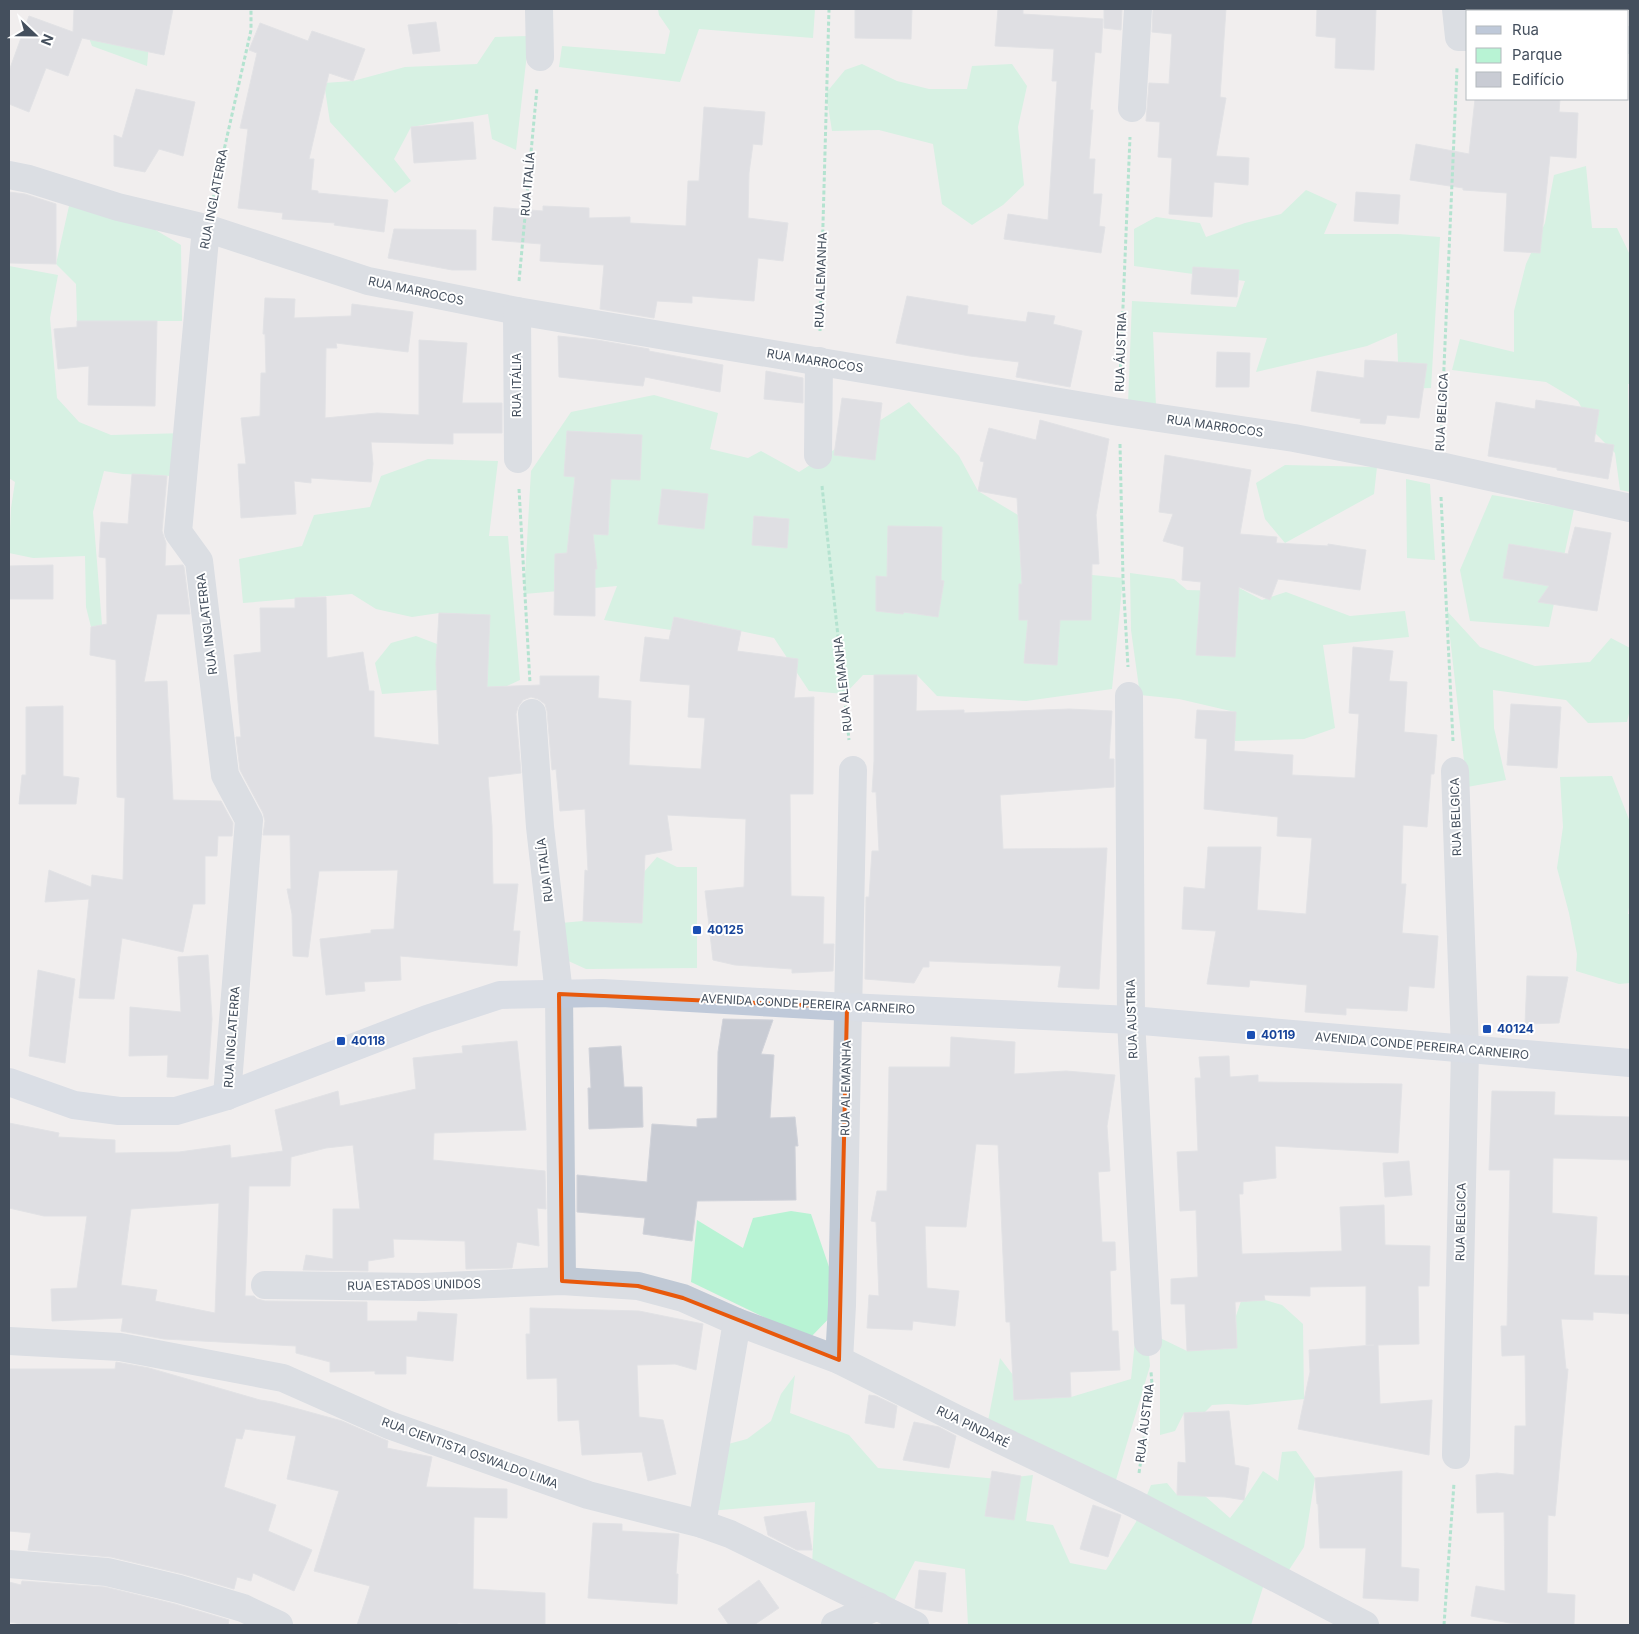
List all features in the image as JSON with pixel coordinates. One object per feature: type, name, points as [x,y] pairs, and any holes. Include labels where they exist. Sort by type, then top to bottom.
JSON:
[{"type":"main road","name":"AVENIDA CONDE PEREIRA CARNEIRO","points":[[9,1082],[74,1105],[119,1110],[176,1111],[227,1096],[427,1019],[500,995],[602,993],[1131,1020],[1630,1063]]},
{"type":"street","points":[[539,9],[540,57]]},
{"type":"street","points":[[1132,108],[1138,9]]},
{"type":"street","points":[[1456,9],[1463,37]]},
{"type":"street","name":"RUA MARROCOS","points":[[9,175],[29,179],[118,207],[206,228],[368,281],[517,311],[1119,412],[1294,438],[1440,466],[1630,508]]},
{"type":"street","name":"RUA INGLATERRA","points":[[206,228],[178,532],[199,561],[225,775],[249,820],[227,1096]]},
{"type":"street","name":"RUA ITÁLIA","points":[[517,311],[518,458]]},
{"type":"street","points":[[818,455],[819,361]]},
{"type":"street","name":"RUA AUSTRIA","points":[[1129,696],[1131,1020],[1148,1342]]},
{"type":"street","name":"RUA ITALÍA","points":[[532,713],[540,827],[559,994],[562,1281]]},
{"type":"street","name":"RUA ALEMANHA","points":[[839,1360],[853,770]]},
{"type":"street","name":"RUA BELGICA","points":[[1455,772],[1465,1050],[1456,1455]]},
{"type":"street","name":"RUA ESTADOS UNIDOS","points":[[265,1284],[423,1288],[562,1281]]},
{"type":"street","name":"RUA PINDARÉ","points":[[562,1281],[638,1286],[683,1298],[736,1322],[839,1360],[1135,1504],[1366,1625]]},
{"type":"street","points":[[702,1524],[736,1322]]},
{"type":"street","name":"RUA CIENTISTA OSWALDO LIMA","points":[[9,1341],[120,1347],[283,1378],[388,1425],[588,1495],[702,1524],[730,1534],[915,1625]]},
{"type":"street","points":[[9,1564],[107,1572],[179,1589],[242,1608],[278,1625]]},
{"type":"street","points":[[835,1625],[878,1606]]},
{"type":"path","name":"RUA INGLATERRA","points":[[206,228],[251,30],[251,9]]},
{"type":"path","name":"RUA ALEMANHA","points":[[819,361],[829,9]]},
{"type":"path","name":"RUA BELGICA","points":[[1455,772],[1440,466],[1463,37]]},
{"type":"path","name":"RUA ITALÍA","points":[[517,311],[540,57]]},
{"type":"path","name":"RUA ÁUSTRIA","points":[[1129,696],[1123,578],[1119,412],[1132,108]]},
{"type":"path","name":"RUA ALEMANHA","points":[[818,455],[853,770]]},
{"type":"path","points":[[518,458],[532,713]]},
{"type":"path","name":"RUA ÁUSTRIA","points":[[1135,1504],[1152,1384],[1148,1342]]},
{"type":"path","points":[[1444,1625],[1456,1455]]},
{"type":"highlighted area","points":[[559,994],[847,1007],[839,1360],[683,1298],[638,1286],[562,1281]]},
{"type":"green space","points":[[78,9],[152,9],[147,66],[92,46]]},
{"type":"green space","points":[[658,9],[815,9],[813,38],[699,29],[680,82],[559,67],[562,46],[665,54],[670,31],[659,15]]},
{"type":"green space","points":[[529,36],[516,150],[492,139],[488,114],[411,127],[394,159],[411,181],[395,193],[330,122],[324,83],[353,81],[405,67],[477,64],[495,37]]},
{"type":"green space","points":[[862,64],[897,81],[929,89],[967,89],[972,66],[1012,64],[1027,86],[1018,127],[1024,185],[1003,205],[972,225],[942,204],[933,144],[879,130],[832,131],[826,93],[845,70]]},
{"type":"green space","points":[[1586,166],[1592,228],[1617,228],[1630,255],[1630,384],[1628,384],[1630,492],[1620,490],[1615,453],[1595,433],[1578,401],[1546,382],[1452,370],[1460,339],[1514,352],[1514,311],[1526,264],[1545,223],[1554,175]]},
{"type":"green space","points":[[1306,190],[1337,204],[1324,234],[1398,234],[1440,237],[1431,388],[1399,389],[1397,333],[1367,346],[1256,372],[1267,338],[1153,332],[1156,407],[1128,404],[1132,301],[1236,307],[1245,281],[1134,266],[1134,229],[1156,217],[1200,223],[1206,237],[1245,223],[1281,214]]},
{"type":"green space","points":[[69,206],[110,212],[147,225],[181,245],[182,321],[77,321],[76,284],[56,264]]},
{"type":"green space","points":[[9,266],[58,275],[50,318],[57,398],[79,422],[111,435],[186,433],[172,476],[123,474],[104,471],[93,512],[102,625],[91,627],[86,607],[85,556],[33,558],[9,553],[11,508],[15,482],[9,478]]},
{"type":"green space","points":[[654,395],[718,413],[710,449],[748,458],[761,451],[799,472],[909,402],[959,456],[978,491],[1018,515],[1021,568],[1123,578],[1112,689],[1026,701],[937,696],[917,675],[863,675],[845,694],[809,691],[774,638],[674,617],[671,630],[604,620],[617,586],[524,594],[531,471],[571,412]]},
{"type":"green space","points":[[428,459],[498,461],[489,536],[508,536],[520,680],[507,686],[382,694],[375,663],[391,643],[416,636],[437,644],[488,646],[489,616],[439,613],[412,617],[376,609],[352,594],[243,603],[239,559],[302,546],[314,515],[370,507],[381,476]]},
{"type":"green space","points":[[1285,465],[1377,467],[1374,494],[1285,543],[1265,519],[1256,483]]},
{"type":"green space","points":[[1406,479],[1430,484],[1435,560],[1407,558]]},
{"type":"green space","points":[[1492,495],[1574,509],[1549,627],[1470,621],[1460,570]]},
{"type":"green space","points":[[1130,573],[1174,579],[1187,590],[1221,591],[1230,583],[1262,600],[1286,592],[1350,616],[1405,611],[1409,637],[1323,645],[1335,728],[1304,739],[1234,741],[1235,712],[1179,699],[1140,695],[1131,630]]},
{"type":"green space","points":[[1447,611],[1480,647],[1535,666],[1590,662],[1611,638],[1630,648],[1630,709],[1627,722],[1588,723],[1566,700],[1493,690],[1494,728],[1506,780],[1467,787]]},
{"type":"green space","points":[[1612,776],[1630,822],[1630,900],[1628,914],[1630,914],[1630,983],[1619,984],[1576,971],[1577,954],[1557,868],[1563,827],[1560,777]]},
{"type":"green space","points":[[657,857],[677,867],[697,867],[697,968],[586,969],[564,959],[561,923],[583,921],[642,923],[644,872]]},
{"type":"green space","points":[[791,1211],[811,1214],[842,1305],[809,1339],[691,1282],[697,1220],[743,1248],[753,1218]]},
{"type":"green space","points":[[1265,1300],[1282,1305],[1303,1324],[1304,1399],[1247,1405],[1212,1405],[1205,1412],[1184,1413],[1175,1431],[1160,1435],[1160,1338],[1187,1351],[1237,1348],[1236,1316],[1241,1301]]},
{"type":"green space","points":[[1135,1341],[1148,1342],[1150,1366],[1116,1480],[988,1421],[1000,1358],[1013,1375],[1014,1400],[1071,1397],[1131,1379]]},
{"type":"green space","points":[[795,1375],[790,1413],[849,1435],[878,1468],[998,1479],[1033,1475],[1026,1521],[1053,1525],[1070,1563],[1106,1570],[1136,1522],[1151,1485],[1167,1483],[1177,1495],[1205,1496],[1230,1518],[1263,1471],[1278,1481],[1282,1452],[1296,1451],[1315,1478],[1304,1547],[1289,1570],[1264,1584],[1251,1625],[968,1625],[965,1569],[915,1561],[892,1605],[812,1567],[815,1502],[709,1511],[717,1447],[747,1439],[771,1421],[781,1394]]},
{"type":"building","points":[[74,9],[173,9],[164,55],[82,38],[68,76],[46,68],[29,112],[9,104],[9,71],[29,16],[73,32]]},
{"type":"building","points":[[855,9],[912,9],[911,39],[855,38]]},
{"type":"building","points":[[998,9],[1023,9],[1023,14],[1103,19],[1101,53],[1095,52],[1090,110],[1093,110],[1089,159],[1095,159],[1093,194],[1102,194],[1099,226],[1105,227],[1101,253],[1004,239],[1008,214],[1048,220],[1057,81],[1052,81],[1054,49],[995,46]]},
{"type":"building","points":[[1104,9],[1122,9],[1121,30],[1104,28]]},
{"type":"building","points":[[1153,9],[1226,9],[1220,97],[1226,98],[1216,156],[1249,158],[1248,185],[1214,182],[1212,217],[1169,214],[1172,158],[1158,157],[1160,122],[1146,121],[1149,83],[1169,84],[1172,34],[1152,32]]},
{"type":"building","points":[[1317,9],[1376,9],[1374,70],[1335,68],[1336,38],[1316,36]]},
{"type":"building","points":[[436,22],[440,51],[413,54],[408,25]]},
{"type":"building","points":[[260,23],[308,41],[312,31],[365,49],[353,81],[329,73],[309,159],[314,159],[311,190],[318,191],[318,193],[388,200],[384,232],[334,225],[335,223],[282,219],[283,213],[238,208],[248,129],[240,128],[257,53],[249,50]]},
{"type":"building","points":[[136,89],[195,102],[183,156],[159,149],[145,172],[114,166],[114,135],[122,138]]},
{"type":"building","points":[[1475,100],[1560,100],[1559,112],[1578,113],[1576,158],[1550,156],[1540,253],[1504,251],[1507,193],[1463,190],[1463,188],[1410,180],[1416,144],[1469,154]]},
{"type":"building","points":[[704,107],[765,112],[762,145],[753,144],[749,173],[748,218],[788,223],[783,261],[758,258],[754,301],[692,296],[692,303],[657,301],[654,318],[600,309],[604,265],[540,261],[541,244],[492,240],[494,207],[543,211],[543,206],[589,208],[589,218],[630,217],[630,223],[686,226],[688,181],[699,181]]},
{"type":"building","points":[[473,122],[476,159],[414,163],[411,127]]},
{"type":"building","points":[[9,192],[25,194],[56,204],[56,264],[9,263]]},
{"type":"building","points":[[1356,192],[1400,195],[1398,224],[1354,221]]},
{"type":"building","points":[[394,229],[476,230],[476,270],[452,270],[388,258]]},
{"type":"building","points":[[1193,267],[1239,270],[1237,297],[1191,294]]},
{"type":"building","points":[[907,296],[968,306],[967,314],[1026,322],[1028,312],[1055,316],[1053,324],[1082,331],[1070,387],[1016,377],[1019,362],[970,356],[896,343]]},
{"type":"building","points":[[265,298],[295,299],[294,318],[351,316],[352,304],[413,312],[408,352],[336,343],[337,348],[326,348],[325,418],[377,413],[419,415],[419,340],[467,343],[462,403],[502,403],[502,433],[453,433],[453,444],[371,442],[373,464],[371,482],[311,478],[311,483],[294,481],[296,514],[241,518],[238,464],[246,464],[241,418],[260,416],[261,373],[266,373],[265,334],[263,334]]},
{"type":"building","points":[[77,321],[157,321],[155,406],[88,405],[89,366],[58,369],[54,329],[77,327]]},
{"type":"building","points":[[558,336],[597,340],[649,349],[649,351],[723,365],[720,392],[645,377],[643,386],[559,377]]},
{"type":"building","points":[[1217,352],[1250,353],[1249,387],[1216,387]]},
{"type":"building","points":[[1365,360],[1427,364],[1419,418],[1387,415],[1385,424],[1360,423],[1361,419],[1311,411],[1317,371],[1364,378]]},
{"type":"building","points":[[766,371],[803,378],[803,403],[764,399]]},
{"type":"building","points":[[842,398],[882,403],[875,460],[834,455]]},
{"type":"building","points":[[1536,400],[1599,410],[1594,442],[1614,445],[1608,479],[1488,456],[1496,402],[1535,409]]},
{"type":"building","points":[[1040,420],[1109,439],[1096,515],[1099,564],[1092,564],[1091,620],[1060,620],[1057,665],[1024,663],[1028,620],[1019,620],[1019,584],[1022,584],[1017,498],[978,491],[984,462],[980,461],[989,428],[1036,440]]},
{"type":"building","points":[[567,431],[642,435],[640,480],[611,479],[608,535],[593,534],[597,569],[595,569],[595,616],[554,615],[555,554],[567,553],[575,477],[564,476]]},
{"type":"building","points":[[1165,455],[1251,470],[1240,534],[1277,537],[1276,543],[1328,546],[1328,544],[1366,550],[1360,590],[1278,579],[1270,600],[1239,587],[1235,657],[1196,655],[1201,582],[1182,580],[1184,547],[1163,541],[1173,514],[1159,512]]},
{"type":"building","points":[[132,474],[167,476],[162,531],[166,543],[165,566],[183,565],[190,614],[157,614],[144,682],[167,681],[173,800],[221,801],[233,823],[232,836],[218,836],[217,856],[205,856],[205,904],[193,904],[183,952],[122,938],[114,999],[79,998],[89,899],[45,902],[49,870],[91,887],[92,875],[123,880],[125,798],[117,797],[116,660],[90,655],[91,627],[107,624],[106,558],[99,557],[101,522],[128,524]]},
{"type":"building","points":[[662,489],[708,494],[704,529],[658,524]]},
{"type":"building","points":[[754,516],[789,519],[787,548],[752,545]]},
{"type":"building","points":[[888,526],[942,527],[941,580],[944,581],[938,617],[904,612],[903,614],[876,611],[876,576],[887,577]]},
{"type":"building","points":[[1575,527],[1611,533],[1597,611],[1538,602],[1549,586],[1503,578],[1509,544],[1568,554]]},
{"type":"building","points":[[53,565],[53,599],[9,599],[9,566]]},
{"type":"building","points":[[326,597],[327,658],[363,652],[369,691],[374,691],[374,737],[439,745],[436,664],[439,613],[490,615],[487,687],[540,685],[540,676],[599,676],[598,698],[631,701],[629,765],[701,769],[705,718],[688,717],[690,685],[640,681],[645,637],[669,640],[674,617],[741,631],[737,651],[798,659],[794,698],[814,697],[813,794],[790,794],[791,896],[824,897],[823,944],[834,944],[833,971],[792,973],[792,969],[735,965],[713,960],[705,891],[744,887],[746,819],[667,815],[672,850],[645,855],[642,923],[583,921],[585,870],[588,871],[585,809],[560,811],[556,769],[552,770],[547,711],[545,704],[531,697],[523,700],[516,714],[521,773],[488,777],[492,826],[493,884],[518,884],[513,931],[520,931],[517,966],[400,956],[401,980],[364,982],[365,991],[326,995],[320,939],[371,933],[371,930],[394,929],[398,870],[319,871],[308,957],[293,956],[292,914],[287,889],[291,889],[290,835],[263,835],[265,821],[263,813],[240,770],[236,737],[241,737],[234,655],[261,652],[260,608],[295,608],[295,598]]},
{"type":"building","points":[[1353,647],[1393,651],[1389,681],[1407,682],[1404,732],[1437,735],[1434,774],[1431,774],[1427,827],[1403,825],[1401,884],[1406,884],[1402,933],[1438,936],[1434,988],[1409,986],[1407,1011],[1346,1008],[1346,1015],[1305,1012],[1307,985],[1250,980],[1249,987],[1207,984],[1216,931],[1182,929],[1184,887],[1205,889],[1208,847],[1261,847],[1257,910],[1306,914],[1312,838],[1277,836],[1278,817],[1204,809],[1207,739],[1195,738],[1197,710],[1236,712],[1234,751],[1293,755],[1292,775],[1355,778],[1359,714],[1349,713]]},
{"type":"building","points":[[874,675],[917,675],[916,711],[964,710],[964,713],[1069,709],[1112,711],[1109,759],[1114,759],[1114,787],[1000,795],[1003,849],[1107,848],[1099,989],[1058,987],[1061,966],[929,961],[929,967],[923,967],[914,983],[865,979],[866,897],[869,897],[872,851],[879,851],[876,792],[872,792]]},
{"type":"building","points":[[1511,704],[1561,707],[1557,768],[1507,765]]},
{"type":"building","points":[[63,706],[63,776],[79,778],[76,804],[19,804],[22,775],[26,775],[26,707]]},
{"type":"building","points":[[208,955],[212,1019],[208,1079],[167,1077],[168,1055],[129,1056],[130,1007],[181,1012],[178,957]]},
{"type":"building","points":[[38,970],[75,979],[65,1063],[29,1056]]},
{"type":"building","points":[[1527,976],[1568,977],[1559,1023],[1525,1024]]},
{"type":"building","points":[[723,1019],[773,1020],[761,1054],[774,1055],[770,1118],[795,1117],[798,1146],[795,1146],[796,1200],[697,1201],[692,1241],[643,1234],[645,1218],[577,1212],[577,1175],[647,1182],[652,1124],[697,1127],[697,1119],[717,1118],[718,1052]]},
{"type":"building","points":[[951,1037],[1015,1042],[1014,1074],[1066,1071],[1115,1075],[1107,1126],[1110,1171],[1098,1172],[1102,1242],[1115,1242],[1116,1270],[1110,1271],[1112,1331],[1118,1331],[1120,1370],[1070,1372],[1071,1397],[1014,1400],[1010,1322],[1006,1322],[998,1145],[976,1144],[966,1227],[925,1226],[927,1288],[959,1291],[955,1326],[913,1321],[912,1330],[867,1328],[869,1295],[879,1296],[876,1222],[871,1221],[877,1191],[887,1191],[889,1067],[950,1067]]},
{"type":"building","points":[[517,1041],[526,1130],[434,1133],[433,1160],[545,1171],[546,1209],[537,1208],[539,1246],[517,1242],[512,1268],[466,1269],[465,1241],[393,1239],[394,1257],[368,1261],[368,1271],[303,1270],[306,1255],[333,1259],[333,1209],[360,1209],[353,1145],[326,1148],[291,1157],[290,1186],[249,1186],[245,1296],[254,1296],[265,1301],[367,1302],[367,1321],[417,1321],[418,1312],[457,1314],[453,1361],[406,1356],[406,1374],[375,1374],[375,1371],[330,1372],[330,1362],[296,1353],[296,1346],[164,1339],[121,1331],[123,1318],[52,1321],[51,1289],[77,1288],[87,1216],[44,1216],[9,1208],[9,1123],[59,1133],[58,1137],[115,1140],[115,1153],[179,1152],[230,1145],[231,1158],[283,1151],[275,1110],[338,1091],[340,1106],[416,1089],[413,1058],[463,1053],[462,1046]],"holes":[[[219,1203],[215,1313],[155,1301],[157,1290],[121,1285],[131,1209]]]},
{"type":"building","points":[[621,1046],[624,1087],[642,1087],[643,1127],[589,1129],[588,1088],[591,1088],[589,1048]]},
{"type":"building","points":[[1229,1056],[1230,1077],[1258,1075],[1258,1082],[1402,1084],[1398,1153],[1275,1146],[1276,1178],[1243,1182],[1243,1194],[1239,1194],[1242,1254],[1342,1251],[1340,1207],[1384,1205],[1385,1245],[1430,1246],[1429,1286],[1418,1286],[1419,1344],[1378,1345],[1380,1404],[1432,1400],[1429,1455],[1298,1429],[1310,1372],[1309,1350],[1374,1345],[1366,1345],[1366,1286],[1310,1287],[1310,1296],[1264,1295],[1265,1300],[1235,1302],[1237,1348],[1187,1351],[1185,1304],[1171,1304],[1171,1279],[1198,1277],[1196,1210],[1180,1211],[1177,1152],[1198,1151],[1195,1078],[1201,1078],[1199,1057]]},
{"type":"building","points":[[1492,1091],[1555,1092],[1554,1115],[1630,1117],[1630,1160],[1553,1158],[1552,1213],[1597,1217],[1594,1275],[1630,1276],[1630,1314],[1593,1312],[1593,1320],[1561,1319],[1566,1369],[1568,1369],[1555,1516],[1548,1515],[1547,1593],[1575,1595],[1574,1625],[1510,1623],[1471,1616],[1476,1586],[1505,1591],[1504,1512],[1477,1513],[1476,1475],[1497,1473],[1514,1475],[1515,1426],[1526,1426],[1525,1355],[1502,1356],[1501,1326],[1507,1326],[1510,1170],[1489,1170]]},
{"type":"building","points":[[1409,1161],[1412,1195],[1385,1197],[1383,1163]]},
{"type":"building","points":[[530,1308],[639,1311],[703,1324],[696,1370],[675,1364],[637,1365],[639,1417],[663,1420],[676,1474],[648,1481],[642,1452],[582,1455],[579,1420],[558,1421],[557,1378],[527,1379],[526,1334],[530,1334]]},
{"type":"building","points":[[116,1362],[149,1368],[342,1421],[388,1441],[387,1448],[432,1457],[426,1487],[507,1489],[507,1518],[474,1517],[473,1589],[545,1593],[545,1625],[458,1623],[457,1625],[357,1625],[370,1586],[314,1571],[339,1491],[287,1479],[296,1436],[245,1429],[242,1439],[236,1438],[224,1487],[276,1505],[268,1531],[312,1550],[294,1591],[253,1573],[251,1581],[237,1577],[234,1589],[183,1574],[111,1557],[28,1550],[31,1533],[9,1531],[9,1369],[115,1369]]},
{"type":"building","points":[[869,1395],[876,1396],[897,1406],[894,1428],[865,1423]]},
{"type":"building","points":[[1229,1411],[1235,1465],[1249,1468],[1244,1500],[1225,1497],[1177,1495],[1178,1462],[1186,1463],[1184,1413]]},
{"type":"building","points":[[914,1422],[939,1427],[956,1436],[949,1468],[903,1460]]},
{"type":"building","points":[[992,1471],[1021,1476],[1014,1520],[985,1516]]},
{"type":"building","points":[[1402,1471],[1401,1567],[1419,1569],[1418,1601],[1363,1598],[1366,1548],[1320,1548],[1315,1478]]},
{"type":"building","points":[[1093,1505],[1121,1515],[1108,1557],[1080,1549]]},
{"type":"building","points":[[806,1511],[812,1550],[797,1550],[768,1535],[764,1517]]},
{"type":"building","points":[[593,1523],[622,1524],[622,1531],[679,1534],[676,1574],[678,1574],[677,1604],[588,1598]]},
{"type":"building","points":[[919,1570],[946,1573],[942,1612],[915,1608]]},
{"type":"building","points":[[759,1580],[779,1608],[754,1625],[729,1625],[718,1609]]},
{"type":"building","points":[[22,1581],[105,1587],[175,1604],[229,1620],[228,1625],[28,1625],[9,1622],[9,1582],[21,1585]]},
{"type":"place","name":"40125","points":[[697,930]]},
{"type":"place","name":"40124","points":[[1487,1029]]},
{"type":"place","name":"40119","points":[[1251,1035]]},
{"type":"place","name":"40118","points":[[341,1041]]}]
